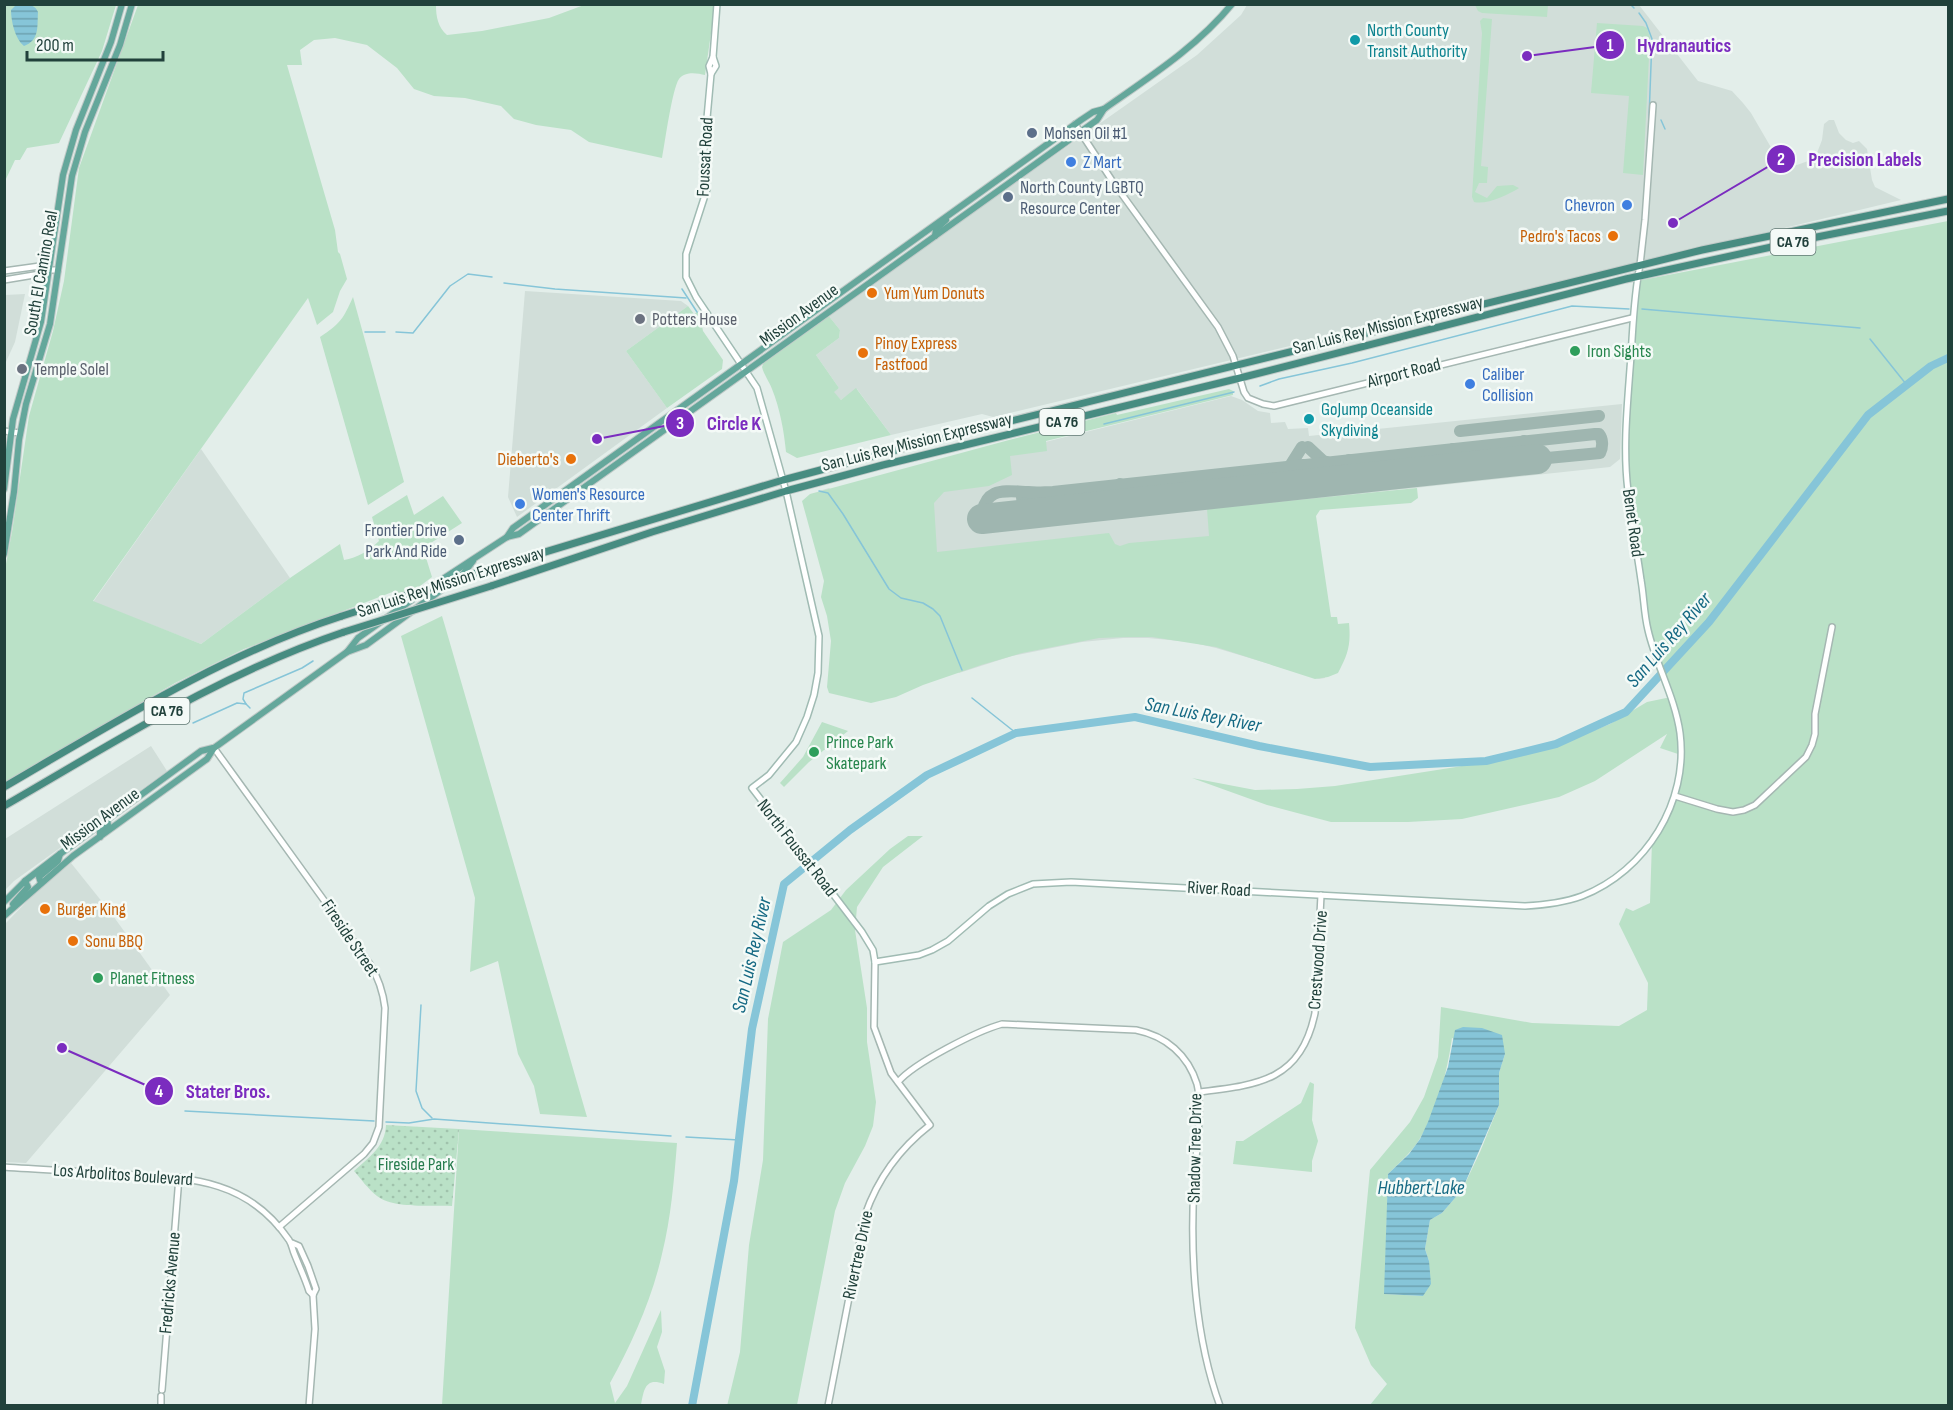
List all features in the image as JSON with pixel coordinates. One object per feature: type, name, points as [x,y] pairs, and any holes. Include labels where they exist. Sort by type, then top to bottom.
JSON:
[{"type":"highway","name":"San Luis Rey Mission Expressway","points":[[4,787],[152,700],[197,676],[274,641],[342,616],[489,569],[783,480],[926,442],[1640,265],[1762,237],[1948,200]]},
{"type":"highway","name":"San Luis Rey Mission Expressway","points":[[4,806],[189,698],[274,659],[345,632],[652,532],[786,491],[883,465],[1240,378],[1637,277],[1791,242],[1948,211]]},
{"type":"main road","name":"South El Camino Real","points":[[4,489],[8,431],[41,322],[63,175],[76,130],[111,42],[122,4]]},
{"type":"main road","name":"South El Camino Real","points":[[4,554],[20,433],[26,404],[50,324],[72,176],[77,156],[120,45],[132,4]]},
{"type":"main road","name":"Mission Avenue","points":[[507,537],[513,528],[951,212],[1075,124],[1094,112],[1104,109],[1194,42],[1217,22],[1232,4]]},
{"type":"main road","name":"Mission Avenue","points":[[347,652],[358,638],[457,568],[507,537],[519,534],[746,372],[1097,120],[1104,109]]},
{"type":"main road","points":[[990,196],[992,188],[1023,166],[1028,157]]},
{"type":"main road","points":[[935,236],[936,229],[951,212]]},
{"type":"main road","name":"Mission Avenue","points":[[4,916],[73,856],[207,759],[214,748],[347,652],[366,645],[463,574],[474,559]]},
{"type":"main road","name":"Mission Avenue","points":[[4,902],[25,881],[107,819],[201,751],[214,748]]},
{"type":"main road","points":[[113,827],[113,823],[120,817],[121,809]]},
{"type":"main road","points":[[100,837],[100,831],[108,825],[107,819]]},
{"type":"main road","points":[[41,883],[39,877],[58,861],[60,854]]},
{"type":"main road","points":[[13,908],[14,902],[28,887],[25,881]]},
{"type":"street","name":"Foussat Road","points":[[717,4],[713,57],[709,66],[711,74],[704,152],[707,189],[686,254],[685,271],[690,287],[741,364]]},
{"type":"street","name":"Benet Road","points":[[1583,895],[1618,876],[1640,856],[1652,841],[1676,796],[1681,767],[1680,734],[1672,697],[1648,629],[1626,469],[1632,318],[1645,220],[1653,105]]},
{"type":"street","name":"Airport Road","points":[[1075,124],[1113,182],[1218,327],[1229,346],[1248,398],[1263,405],[1274,406],[1632,318]]},
{"type":"street","points":[[4,271],[40,266],[49,270],[58,270]]},
{"type":"street","points":[[4,280],[40,274],[49,270]]},
{"type":"street","name":"North Foussat Road","points":[[741,364],[757,388],[786,491],[819,636],[818,673],[811,706],[796,742],[769,775],[752,788],[862,932],[873,950],[875,962],[874,1027],[886,1062],[930,1125]]},
{"type":"street","points":[[8,431],[20,433]]},
{"type":"street","points":[[1676,796],[1717,809],[1733,812],[1744,810],[1755,806],[1806,757],[1815,734],[1818,696],[1832,627]]},
{"type":"street","name":"Fireside Street","points":[[214,748],[370,964],[383,992],[385,1008],[379,1127],[373,1143],[364,1154],[279,1227]]},
{"type":"street","name":"River Road","points":[[875,962],[919,955],[932,950],[948,941],[988,906],[1008,894],[1033,884],[1071,882],[1524,906],[1546,905],[1583,895]]},
{"type":"street","name":"Crestwood Drive","points":[[1198,1092],[1236,1088],[1262,1081],[1287,1066],[1300,1052],[1312,1028],[1315,1013],[1322,895]]},
{"type":"street","name":"Shadow Tree Drive","points":[[898,1082],[912,1069],[986,1029],[1012,1024],[1136,1030],[1166,1041],[1184,1057],[1194,1075],[1198,1092],[1194,1187],[1196,1288],[1202,1341],[1220,1406]]},
{"type":"street","name":"Rivertree Drive","points":[[828,1406],[868,1206],[889,1166],[903,1148],[930,1125]]},
{"type":"street","name":"Los Arbolitos Boulevard","points":[[4,1167],[179,1177],[208,1182],[246,1198],[258,1207],[292,1243],[309,1291],[313,1295],[315,1329],[309,1406]]},
{"type":"street","name":"Fredricks Avenue","points":[[161,1406],[179,1177]]},
{"type":"shaded area","points":[[1247,5],[1639,5],[1698,81],[1732,91],[1743,103],[1782,164],[1797,165],[1808,161],[1817,153],[1822,140],[1824,124],[1829,120],[1834,120],[1839,133],[1846,140],[1853,143],[1859,141],[1867,149],[1875,187],[1901,200],[993,417],[982,414],[891,435],[857,389],[841,400],[833,392],[839,388],[816,355],[839,338],[840,330],[828,315],[1197,55],[1241,15]]},
{"type":"shaded area","points":[[525,291],[681,301],[688,306],[626,351],[667,408],[517,517],[508,497]]},
{"type":"shaded area","points":[[25,294],[15,342],[5,364],[5,295]]},
{"type":"shaded area","points":[[1231,396],[1242,400],[1258,411],[1270,413],[1271,423],[1285,422],[1288,429],[1308,428],[1309,436],[1622,404],[1620,459],[1610,467],[1331,497],[1310,506],[1325,678],[1319,679],[1216,648],[1190,642],[1148,638],[1082,642],[1012,656],[959,673],[819,498],[819,491],[829,488],[836,494]]},
{"type":"shaded area","points":[[201,449],[290,578],[201,644],[93,602]]},
{"type":"shaded area","points":[[151,746],[167,771],[14,881],[5,890],[5,839]]},
{"type":"shaded area","points":[[71,863],[111,913],[170,995],[26,1163],[5,1162],[5,924],[33,895]]},
{"type":"green space","points":[[4,5],[116,5],[102,51],[59,143],[27,148],[20,160],[15,160],[5,181]]},
{"type":"green space","points":[[138,5],[436,5],[438,22],[447,35],[482,31],[549,18],[584,5],[715,5],[705,75],[688,74],[679,79],[671,104],[662,158],[589,142],[571,130],[514,119],[501,106],[465,98],[434,96],[414,89],[397,68],[367,45],[335,38],[314,40],[300,50],[302,65],[287,65],[347,279],[333,312],[317,325],[308,298],[93,601],[201,644],[340,544],[344,560],[372,547],[379,541],[372,517],[407,495],[414,515],[443,496],[462,523],[423,548],[432,577],[399,602],[395,591],[244,649],[175,683],[5,782],[5,569],[29,416],[53,331],[64,281],[79,168]]},
{"type":"green space","points":[[1475,5],[1548,5],[1547,17],[1482,13]]},
{"type":"green space","points":[[1483,18],[1492,19],[1481,166],[1488,167],[1487,183],[1479,183],[1475,192],[1487,198],[1497,186],[1513,185],[1519,188],[1497,199],[1479,203],[1474,202],[1472,197],[1482,33],[1480,21]]},
{"type":"green space","points":[[1597,23],[1643,26],[1647,28],[1650,37],[1643,175],[1623,173],[1629,96],[1591,93]]},
{"type":"green space","points":[[1948,221],[1948,1405],[1370,1405],[1387,1384],[1371,1365],[1355,1328],[1370,1170],[1410,1122],[1424,1097],[1438,1057],[1441,1007],[1532,1023],[1619,1026],[1647,1010],[1648,983],[1619,924],[1626,908],[1633,911],[1650,903],[1652,841],[1675,796],[1681,755],[1660,748],[1667,734],[1595,781],[1559,797],[1462,819],[1408,822],[1331,822],[1267,805],[1192,778],[1255,790],[1297,789],[1335,786],[1456,767],[1532,753],[1610,724],[1647,702],[1671,697],[1648,629],[1626,469],[1637,281]],"holes":[[[1452,1038],[1505,1054],[1499,1073],[1499,1105],[1480,1152],[1462,1190],[1442,1213],[1430,1220],[1425,1249],[1429,1261],[1423,1296],[1385,1294],[1388,1174],[1416,1145],[1426,1128],[1444,1077]]]},
{"type":"green space","points":[[353,297],[404,482],[368,505],[320,337],[341,320]]},
{"type":"green space","points":[[688,306],[694,314],[699,311],[703,331],[723,360],[722,369],[667,408],[626,351]]},
{"type":"green space","points":[[828,315],[840,330],[839,338],[816,355],[839,388],[834,392],[841,400],[856,388],[891,435],[797,458],[786,452],[777,404],[762,367],[764,362]]},
{"type":"green space","points":[[1229,389],[1233,391],[1233,395],[1046,441],[1047,451],[1010,456],[1012,475],[989,486],[944,492],[934,503],[937,552],[1109,533],[1115,544],[1120,546],[1129,543],[1209,536],[1207,509],[1417,488],[1418,498],[1411,503],[1320,510],[1316,516],[1331,617],[1337,617],[1338,624],[1349,623],[1348,649],[1338,673],[1315,679],[1216,647],[1152,637],[1099,638],[1022,653],[923,685],[896,697],[871,703],[829,693],[827,687],[831,641],[821,597],[824,581],[802,501],[810,494],[1116,413],[1117,415]]},
{"type":"green space","points":[[442,616],[587,1117],[540,1114],[534,1086],[518,1054],[498,961],[470,972],[475,898],[401,636]]},
{"type":"green space","name":"Prince Park Skatepark","points":[[822,722],[848,731],[809,762],[784,787],[780,783],[803,757]]},
{"type":"green space","points":[[908,836],[923,836],[883,867],[857,907],[855,930],[867,1008],[867,1042],[876,1102],[873,1126],[845,1183],[835,1211],[797,1405],[727,1406],[740,1352],[749,1245],[763,1160],[768,1019],[783,942],[831,910],[846,890],[890,849]]},
{"type":"green space","points":[[1310,1082],[1314,1084],[1312,1120],[1318,1141],[1312,1161],[1312,1172],[1233,1164],[1236,1141],[1243,1141],[1301,1103]]},
{"type":"green space","name":"Fireside Park","points":[[386,1125],[459,1129],[452,1206],[402,1205],[384,1200],[377,1196],[354,1171],[379,1146],[383,1140]]},
{"type":"green space","points":[[459,1129],[677,1143],[670,1213],[658,1271],[640,1320],[610,1383],[615,1403],[627,1386],[661,1310],[662,1332],[657,1347],[665,1371],[664,1384],[653,1382],[649,1384],[641,1405],[442,1405]]},
{"type":"water","points":[[25,4],[38,12],[35,36],[24,46],[18,39],[13,24],[11,10],[16,5]]},
{"type":"water","name":"Hubbert Lake","points":[[1463,1027],[1482,1028],[1502,1035],[1505,1054],[1499,1073],[1499,1105],[1462,1190],[1442,1213],[1430,1220],[1425,1249],[1429,1261],[1431,1284],[1423,1296],[1384,1294],[1388,1174],[1409,1154],[1420,1139],[1448,1067],[1455,1030]]},
{"type":"waterway","points":[[1630,4],[1634,8]]},
{"type":"waterway","points":[[1639,13],[1652,39],[1649,118]]},
{"type":"waterway","points":[[1661,120],[1665,129]]},
{"type":"waterway","points":[[396,332],[413,333],[450,286],[468,274],[492,277]]},
{"type":"waterway","points":[[504,283],[686,298]]},
{"type":"waterway","points":[[682,289],[697,312]]},
{"type":"waterway","points":[[1260,386],[1279,379],[1352,363],[1572,306],[1629,309]]},
{"type":"waterway","points":[[1642,309],[1860,328]]},
{"type":"waterway","points":[[365,332],[385,332]]},
{"type":"waterway","points":[[1870,339],[1906,384]]},
{"type":"waterway","name":"San Luis Rey River","points":[[692,1406],[734,1181],[752,1029],[784,884],[850,830],[927,775],[1016,733],[1135,717],[1259,746],[1370,767],[1486,761],[1556,744],[1626,712],[1709,622],[1868,415],[1931,366],[1948,358]]},
{"type":"waterway","points":[[1104,424],[1234,392]]},
{"type":"waterway","points":[[819,491],[828,493],[889,589],[901,598],[923,603],[940,616],[962,670]]},
{"type":"waterway","points":[[246,704],[243,699],[244,693],[313,661]]},
{"type":"waterway","points":[[972,698],[1016,733]]},
{"type":"waterway","points":[[193,723],[237,703],[246,704],[250,708]]},
{"type":"waterway","points":[[421,1005],[416,1091],[422,1108],[432,1118]]},
{"type":"waterway","points":[[185,1111],[374,1121]]},
{"type":"waterway","points":[[386,1122],[409,1123],[434,1119],[671,1136]]},
{"type":"waterway","points":[[686,1137],[739,1140]]},
{"type":"taxiway","points":[[1460,431],[1599,416]]},
{"type":"taxiway","points":[[982,519],[986,501],[991,496],[1004,491],[1053,492],[1595,434],[1599,434],[1601,438],[1600,453],[1537,459]]},
{"type":"taxiway","points":[[1511,462],[1518,455],[1520,444],[1524,441]]},
{"type":"taxiway","points":[[1290,466],[1302,447]]},
{"type":"taxiway","points":[[1308,447],[1327,462]]},
{"type":"taxiway","points":[[1453,449],[1448,453],[1447,461],[1451,466],[1456,467]]},
{"type":"taxiway","points":[[1349,460],[1344,465],[1344,473],[1350,478],[1355,478]]},
{"type":"taxiway","points":[[1283,486],[1294,478],[1303,465]]},
{"type":"taxiway","points":[[1119,504],[1128,496],[1126,487],[1120,484]]},
{"type":"taxiway","points":[[1024,514],[1022,497],[1025,494],[1034,493]]},
{"type":"runway","points":[[982,519],[1537,459]]},
{"type":"place","name":"North County Transit Authority","points":[[1355,40]]},
{"type":"place","name":"Hydranautics","points":[[1527,56]]},
{"type":"place","name":"Mohsen Oil #1","points":[[1032,133]]},
{"type":"place","name":"Z Mart","points":[[1071,162]]},
{"type":"place","name":"North County LGBTQ Resource Center","points":[[1008,197]]},
{"type":"place","name":"Chevron","points":[[1627,205]]},
{"type":"place","name":"Precision Labels","points":[[1673,223]]},
{"type":"place","name":"Pedro's Tacos","points":[[1613,236]]},
{"type":"place","name":"Yum Yum Donuts","points":[[872,293]]},
{"type":"place","name":"Potters House","points":[[640,319]]},
{"type":"place","name":"Iron Sights","points":[[1575,351]]},
{"type":"place","name":"Pinoy Express Fastfood","points":[[863,353]]},
{"type":"place","name":"Temple Solel","points":[[22,369]]},
{"type":"place","name":"Caliber Collision","points":[[1470,384]]},
{"type":"place","name":"GoJump Oceanside Skydiving","points":[[1309,419]]},
{"type":"place","name":"Circle K","points":[[597,439]]},
{"type":"place","name":"Dieberto's","points":[[571,459]]},
{"type":"place","name":"Women's Resource Center Thrift","points":[[520,504]]},
{"type":"place","name":"Frontier Drive Park And Ride","points":[[459,540]]},
{"type":"place","name":"Prince Park Skatepark","points":[[814,752]]},
{"type":"place","name":"Burger King","points":[[45,909]]},
{"type":"place","name":"Sonu BBQ","points":[[73,941]]},
{"type":"place","name":"Planet Fitness","points":[[98,978]]},
{"type":"place","name":"Stater Bros.","points":[[62,1048]]}]
